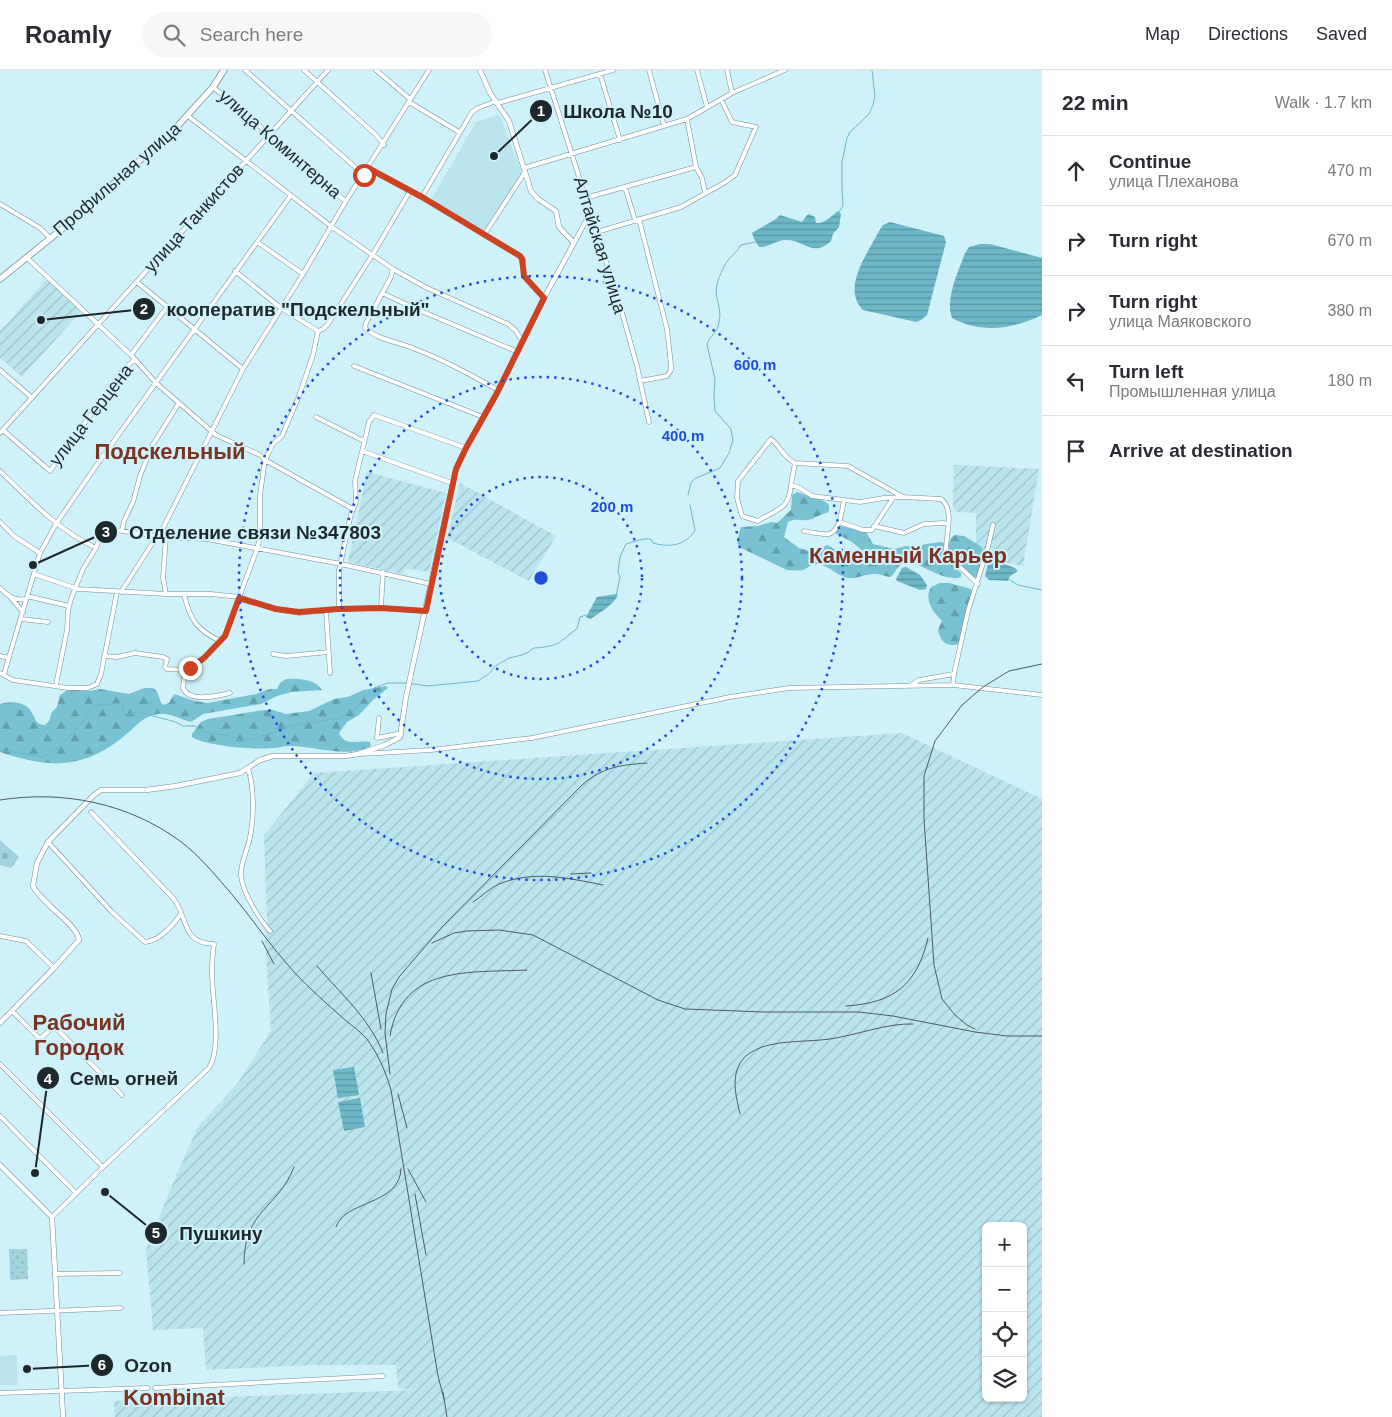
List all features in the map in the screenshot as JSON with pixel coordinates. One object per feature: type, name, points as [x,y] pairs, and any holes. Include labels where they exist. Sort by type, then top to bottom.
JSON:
[{"type":"main road","name":"Профильная улица","points":[[0,279],[62,229],[169,135],[213,87],[224,70]]},
{"type":"street","points":[[245,70],[364,175]]},
{"type":"street","points":[[304,70],[384,144]]},
{"type":"street","name":"улица Танкистов","points":[[1,431],[328,70]]},
{"type":"street","points":[[376,70],[409,100],[459,132]]},
{"type":"street","points":[[291,195],[56,524],[40,554],[21,619],[2,674],[13,680],[78,689],[88,688],[97,684],[100,678],[119,592],[159,536],[243,369],[429,70]]},
{"type":"street","points":[[480,70],[490,93],[509,121],[529,186],[534,196],[556,211],[559,226],[574,243]]},
{"type":"street","name":"Алтайская улица","points":[[545,70],[597,232],[640,381],[649,422]]},
{"type":"street","points":[[592,70],[593,75]]},
{"type":"street","points":[[422,197],[459,132],[475,110],[497,102],[613,70]]},
{"type":"street","points":[[649,70],[664,126]]},
{"type":"street","points":[[697,70],[707,107]]},
{"type":"street","points":[[727,70],[732,93]]},
{"type":"street","points":[[484,235],[525,170],[572,153],[687,119],[721,98],[785,70]]},
{"type":"street","points":[[600,74],[620,140]]},
{"type":"street","name":"улица Коминтерна","points":[[213,87],[346,201]]},
{"type":"street","points":[[597,232],[681,207],[724,183],[734,175],[756,127],[732,122],[721,98]]},
{"type":"street","points":[[188,116],[332,227],[393,269],[425,287],[508,324],[522,341]]},
{"type":"street","points":[[687,119],[696,167],[702,178],[705,193]]},
{"type":"street","points":[[585,198],[696,167]]},
{"type":"street","points":[[368,168],[422,197],[520,256],[524,276],[544,298]]},
{"type":"street","points":[[625,187],[637,220],[667,329],[671,364],[670,373],[663,377],[640,381]]},
{"type":"street","points":[[235,271],[281,308],[318,330],[323,329],[373,254],[410,191]]},
{"type":"street","points":[[0,204],[40,228],[50,238]]},
{"type":"street","points":[[358,754],[394,741],[401,734],[408,687],[456,469],[590,213]]},
{"type":"street","points":[[257,242],[303,274]]},
{"type":"street","points":[[26,258],[130,355],[156,384],[212,432],[260,455],[264,460],[353,509]]},
{"type":"street","points":[[393,269],[391,277],[365,328],[389,340],[457,366],[498,390]]},
{"type":"street","points":[[137,282],[243,369]]},
{"type":"street","points":[[382,293],[518,352]]},
{"type":"street","name":"улица Герцена","points":[[130,355],[167,307]]},
{"type":"street","points":[[104,656],[116,657],[135,653],[163,657],[167,659],[166,668],[185,670],[204,658],[227,632],[258,549],[260,537],[260,495],[264,460],[273,444],[282,436],[299,396],[313,356],[318,330]]},
{"type":"street","name":"улица Герцена","points":[[1,431],[50,471],[123,370],[134,360]]},
{"type":"street","points":[[354,366],[483,417]]},
{"type":"street","points":[[0,370],[31,397]]},
{"type":"street","points":[[122,531],[124,520],[133,502],[140,476],[152,446],[180,403]]},
{"type":"street","points":[[338,609],[339,575],[356,502],[355,481],[369,422],[374,415],[466,448]]},
{"type":"street","points":[[316,417],[364,441]]},
{"type":"street","points":[[795,463],[788,502],[758,521],[742,516],[736,498],[738,481],[771,439],[779,445],[789,460],[795,463],[848,466],[904,497]]},
{"type":"street","points":[[362,451],[452,483]]},
{"type":"street","points":[[0,472],[56,524],[96,548]]},
{"type":"street","points":[[791,485],[800,488],[812,496],[860,502],[904,497],[941,499],[947,506],[949,513],[947,555],[978,584]]},
{"type":"street","points":[[839,522],[872,530],[893,498]]},
{"type":"street","points":[[804,531],[830,534],[839,522],[844,500]]},
{"type":"street","points":[[0,522],[14,536],[40,554]]},
{"type":"street","points":[[874,526],[904,533],[924,524],[943,522],[948,524]]},
{"type":"street","points":[[953,685],[968,612],[978,584],[992,525]]},
{"type":"street","points":[[56,685],[67,630],[69,606],[83,569],[96,548],[102,528],[166,537],[207,540],[383,572],[431,584]]},
{"type":"street","points":[[166,537],[163,578],[166,594]]},
{"type":"street","points":[[381,608],[383,572]]},
{"type":"street","points":[[34,574],[75,588],[119,592],[211,594],[239,598],[286,611],[381,608],[426,611]]},
{"type":"street","points":[[0,588],[22,612]]},
{"type":"street","points":[[184,594],[193,621],[201,630],[220,641]]},
{"type":"street","points":[[11,598],[19,600],[27,597],[69,606]]},
{"type":"street","points":[[326,611],[330,673]]},
{"type":"street","points":[[21,619],[48,622]]},
{"type":"street","points":[[273,654],[286,656],[329,652]]},
{"type":"street","points":[[0,656],[8,658]]},
{"type":"street","points":[[185,670],[183,688],[188,695],[216,696],[230,693]]},
{"type":"street","points":[[911,685],[918,680],[954,674]]},
{"type":"street","points":[[0,1023],[79,940],[76,930],[37,894],[33,886],[37,863],[48,842],[94,794],[101,790],[160,788],[240,773],[260,760],[273,756],[345,756],[431,750],[532,738],[730,696],[765,691],[849,686],[953,685],[1042,695]]},
{"type":"street","points":[[379,718],[377,738],[401,734]]},
{"type":"street","points":[[248,768],[251,776],[252,820],[241,875],[246,892],[258,916],[270,931]]},
{"type":"street","points":[[52,1217],[103,1166],[204,1072],[213,1061],[216,1044],[212,968],[214,944],[201,944],[197,941],[188,930],[173,898],[91,812]]},
{"type":"street","points":[[48,842],[112,912],[145,942],[155,939],[175,922],[180,914]]},
{"type":"street","points":[[0,936],[26,940],[54,968]]},
{"type":"street","points":[[12,1011],[40,1039],[54,1026],[122,1095]]},
{"type":"street","points":[[0,1064],[103,1166]]},
{"type":"street","points":[[0,1116],[76,1193]]},
{"type":"street","points":[[0,1165],[52,1217],[62,1417]]},
{"type":"street","points":[[56,1274],[120,1273]]},
{"type":"street","points":[[0,1313],[121,1308]]},
{"type":"street","points":[[155,1388],[383,1376]]},
{"type":"street","points":[[0,1393],[148,1388]]},
{"type":"shaded area","points":[[497,115],[500,116],[522,173],[484,233],[431,200],[476,122]]},
{"type":"shaded area","points":[[838,211],[841,214],[839,227],[833,234],[831,241],[819,248],[786,240],[759,247],[752,233],[780,215],[802,222],[809,214],[815,217],[816,223],[819,223],[825,221]]},
{"type":"shaded area","points":[[890,222],[944,236],[946,242],[927,315],[916,322],[863,310],[857,301],[855,281],[863,260],[883,225]]},
{"type":"shaded area","points":[[990,244],[1042,258],[1042,315],[1020,324],[997,328],[974,326],[952,318],[950,310],[951,294],[965,253],[969,247]]},
{"type":"shaded area","points":[[48,278],[83,309],[22,377],[0,358],[0,331]]},
{"type":"shaded area","points":[[954,465],[1039,469],[1023,566],[981,558],[976,546],[976,513],[957,512],[953,507]]},
{"type":"shaded area","points":[[367,472],[446,493],[429,572],[405,568],[403,574],[348,562]]},
{"type":"shaded area","points":[[460,483],[556,536],[529,581],[447,538]]},
{"type":"shaded area","points":[[991,559],[1015,568],[1018,571],[1010,576],[1008,581],[989,580],[985,576]]},
{"type":"shaded area","points":[[906,567],[920,575],[927,585],[926,589],[920,590],[897,581],[896,579],[902,568]]},
{"type":"shaded area","points":[[618,595],[616,599],[606,608],[590,619],[586,617],[597,597]]},
{"type":"shaded area","points":[[902,733],[1042,799],[1042,1417],[115,1417],[114,1401],[415,1390],[398,1388],[396,1365],[309,1365],[206,1370],[203,1328],[153,1330],[146,1250],[198,1126],[237,1084],[271,1031],[265,941],[267,920],[264,835],[314,773]]},
{"type":"shaded area","points":[[354,1067],[359,1095],[338,1098],[333,1070]]},
{"type":"shaded area","points":[[360,1098],[365,1127],[344,1131],[338,1102]]},
{"type":"shaded area","points":[[17,1355],[18,1385],[0,1385],[0,1356]]},
{"type":"green space","points":[[797,492],[824,501],[829,505],[827,513],[810,519],[788,522],[784,537],[799,548],[812,552],[828,545],[842,555],[862,555],[863,551],[852,542],[835,533],[838,527],[841,526],[866,532],[873,544],[894,549],[941,542],[944,543],[946,558],[961,573],[961,577],[955,578],[941,575],[907,560],[903,561],[891,577],[872,574],[848,578],[817,564],[803,570],[787,570],[739,547],[737,541],[741,527],[758,526],[771,522],[777,523],[791,510],[792,495]]},
{"type":"green space","points":[[955,535],[964,536],[982,547],[983,560],[978,577],[973,577],[951,555],[949,545],[951,538]]},
{"type":"green space","points":[[940,583],[949,583],[971,589],[972,594],[959,644],[951,645],[945,643],[939,634],[938,630],[942,621],[932,609],[928,596],[931,587]]},
{"type":"green space","points":[[286,679],[311,681],[322,690],[292,692],[277,696],[261,704],[203,714],[191,722],[166,714],[152,715],[108,748],[93,756],[64,763],[34,761],[0,752],[0,704],[16,702],[24,705],[30,710],[37,722],[45,725],[57,707],[60,695],[68,690],[90,691],[100,689],[129,694],[144,688],[153,688],[163,705],[169,703],[174,694],[208,703],[277,689],[280,683]]},
{"type":"green space","points":[[386,686],[388,688],[359,715],[347,722],[339,733],[348,741],[370,742],[371,746],[362,750],[342,752],[291,746],[243,748],[208,743],[192,737],[192,734],[201,722],[208,719],[264,710],[273,710],[286,714],[309,711],[334,699],[348,697],[363,690]]},
{"type":"green space","points":[[0,840],[19,857],[11,868],[0,865]]},
{"type":"green space","points":[[9,1249],[27,1249],[28,1279],[10,1280]]},
{"type":"waterway","points":[[839,212],[843,206],[842,162],[847,138],[850,132],[869,114],[873,105],[875,96],[872,70]]},
{"type":"waterway","points":[[688,495],[694,479],[720,468],[729,453],[733,440],[731,429],[715,411],[715,379],[707,345],[709,339],[717,330],[719,322],[720,311],[716,287],[723,269],[741,245],[755,242]]},
{"type":"waterway","points":[[616,596],[620,577],[618,572],[620,557],[626,544],[643,539],[651,539],[653,543],[666,545],[683,542],[695,530],[690,505]]},
{"type":"waterway","points":[[1010,580],[1018,585],[1042,590]]},
{"type":"waterway","points":[[0,750],[43,757],[59,748],[84,721],[94,706],[121,703],[123,712],[126,715],[138,712],[176,722],[183,726],[195,726],[205,732],[231,736],[239,740],[248,740],[273,733],[284,727],[339,718],[358,708],[361,701],[374,688],[388,683],[428,686],[478,681],[490,673],[494,667],[509,658],[522,655],[533,648],[551,646],[560,642],[577,629],[580,617],[586,615]]},
{"type":"railway","points":[[975,1029],[955,1015],[942,999],[934,965],[924,819],[924,776],[935,741],[962,705],[983,687],[1009,671],[1042,664]]},
{"type":"railway","points":[[390,1074],[385,1033],[386,1014],[392,989],[399,977],[441,928],[582,785],[597,774],[612,768],[647,763]]},
{"type":"railway","points":[[0,800],[47,797],[94,802],[139,817],[180,841],[200,859],[230,892],[294,972],[369,1042],[382,1065],[391,1090],[438,1376],[444,1399]]},
{"type":"railway","points":[[571,874],[591,873]]},
{"type":"railway","points":[[473,902],[499,884],[525,877],[551,877],[603,885]]},
{"type":"railway","points":[[432,943],[454,933],[467,931],[499,930],[533,935],[658,1000],[685,1009],[764,1012],[859,1012],[893,1016],[975,1032],[1007,1036],[1042,1036]]},
{"type":"railway","points":[[846,1006],[878,1001],[890,996],[901,988],[917,968],[928,938]]},
{"type":"railway","points":[[262,941],[274,964]]},
{"type":"railway","points":[[317,966],[345,996],[362,1018],[383,1053]]},
{"type":"railway","points":[[390,1036],[397,1013],[409,996],[424,984],[442,977],[462,973],[527,970]]},
{"type":"railway","points":[[371,973],[381,1029]]},
{"type":"railway","points":[[740,1114],[735,1086],[736,1072],[743,1059],[754,1051],[779,1043],[830,1039],[893,1025],[913,1024]]},
{"type":"railway","points":[[398,1094],[407,1128]]},
{"type":"railway","points":[[244,1264],[245,1246],[256,1220],[287,1181],[294,1167]]},
{"type":"railway","points":[[336,1227],[346,1214],[388,1193],[399,1179],[401,1169]]},
{"type":"railway","points":[[408,1169],[426,1202]]},
{"type":"railway","points":[[415,1194],[426,1255]]},
{"type":"railway","points":[[443,1392],[447,1417]]},
{"type":"place","name":"Школа №10","points":[[494,156]]},
{"type":"place","name":"кооператив \"Подскельный\"","points":[[41,320]]},
{"type":"place","name":"Отделение связи №347803","points":[[33,565]]},
{"type":"place","name":"Семь огней","points":[[35,1173]]},
{"type":"place","name":"Пушкину","points":[[105,1192]]},
{"type":"place","name":"Ozon","points":[[27,1369]]},
{"type":"district","name":"Подскельный","points":[[170,451]]},
{"type":"district","name":"Каменный Карьер","points":[[908,555]]},
{"type":"district","name":"Рабочий Городок","points":[[79,1034]]},
{"type":"district","name":"Kombinat","points":[[174,1397]]},
{"type":"route","points":[[190,668],[200,662],[225,636],[239,598],[276,609],[299,612],[381,608],[426,611],[456,469],[497,393],[544,298],[524,276],[520,256],[422,197],[368,168],[364,175]]}]
